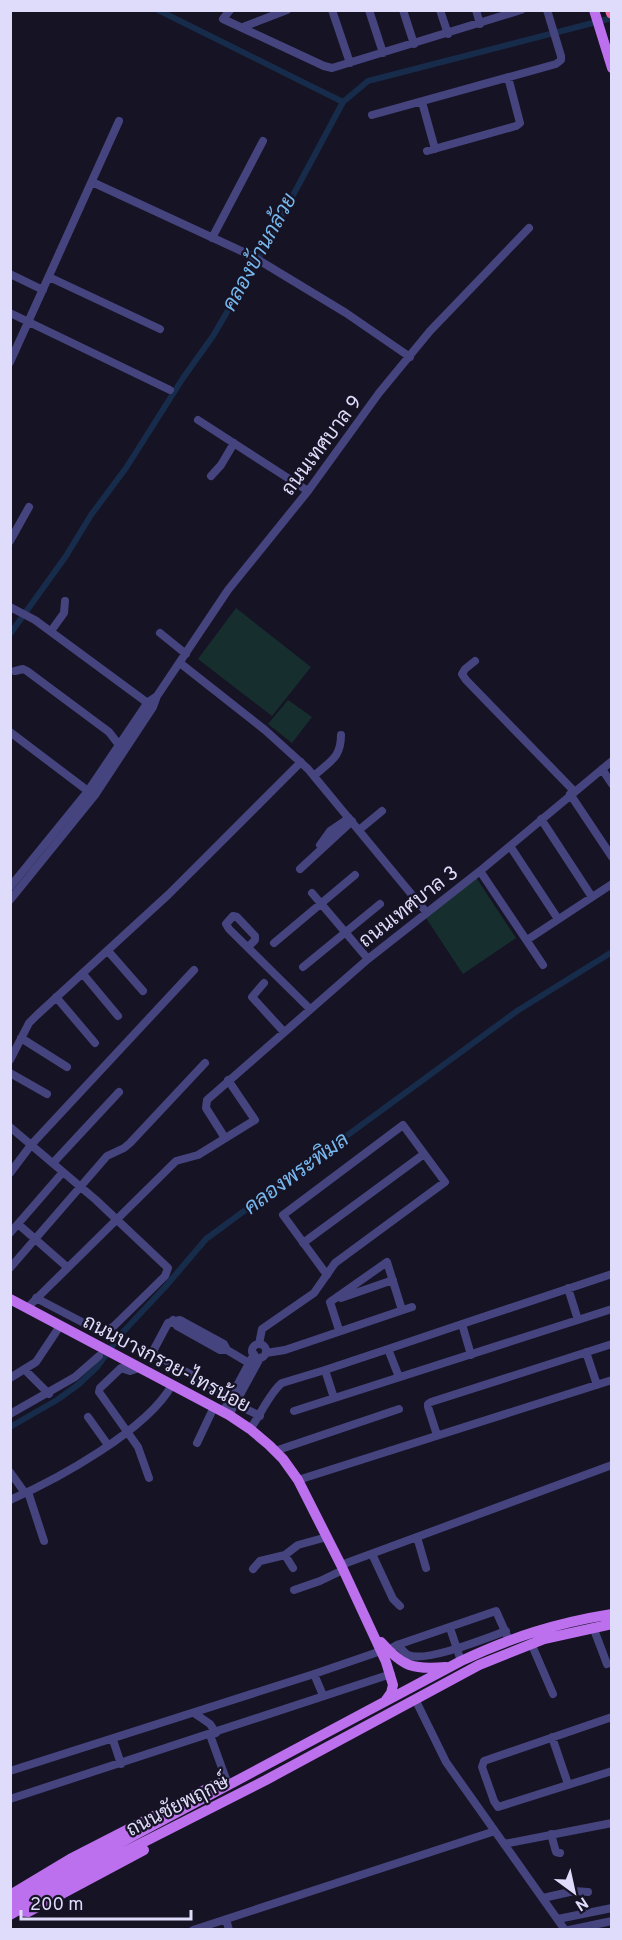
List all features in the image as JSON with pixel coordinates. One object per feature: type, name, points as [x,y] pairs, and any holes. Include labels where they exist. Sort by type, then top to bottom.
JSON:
[{"type":"main road","points":[[594,11],[612,68]]},
{"type":"main road","name":"ถนนบางกรวย-ไทรน้อย","points":[[11,1300],[250,1429],[275,1451],[298,1480],[374,1635],[402,1662],[411,1666],[425,1668],[457,1664]]},
{"type":"main road","name":"ถนนบางกรวย-ไทรน้อย","points":[[354,1718],[508,1635],[612,1614]]},
{"type":"main road","points":[[415,1700],[479,1665],[531,1643],[612,1624]]},
{"type":"main road","name":"ถนนบางกรวย-ไทรน้อย","points":[[389,1649],[391,1674]]},
{"type":"main road","points":[[384,1702],[393,1689],[391,1674]]},
{"type":"main road","name":"ถนนชัยพฤกษ์","points":[[10,1904],[86,1861],[266,1780],[415,1700]]},
{"type":"main road","name":"ถนนชัยพฤกษ์","points":[[10,1915],[256,1771],[354,1718]]},
{"type":"main road","points":[[256,1771],[226,1779],[107,1839],[28,1884],[15,1892],[11,1898],[15,1909],[28,1912],[38,1907],[243,1797],[266,1780]]},
{"type":"street","points":[[230,10],[223,19],[332,68],[521,10]]},
{"type":"street","points":[[243,27],[287,10]]},
{"type":"street","points":[[332,10],[350,63]]},
{"type":"street","points":[[369,10],[383,53]]},
{"type":"street","points":[[403,10],[414,44]]},
{"type":"street","points":[[440,10],[448,33]]},
{"type":"street","points":[[476,10],[480,24]]},
{"type":"street","points":[[372,115],[556,64],[561,60],[561,56],[547,10]]},
{"type":"street","points":[[422,102],[431,150],[520,123],[508,77]]},
{"type":"street","points":[[10,362],[119,121]]},
{"type":"street","points":[[212,238],[263,141]]},
{"type":"street","points":[[92,182],[252,256],[346,313],[410,357]]},
{"type":"street","name":"ถนนเทศบาล 9","points":[[10,887],[88,791],[180,663],[228,590],[308,491],[379,393],[430,331],[529,228]]},
{"type":"street","points":[[10,274],[43,290]]},
{"type":"street","points":[[49,277],[160,329]]},
{"type":"street","points":[[10,313],[170,390]]},
{"type":"street","points":[[198,420],[308,491]]},
{"type":"street","points":[[211,476],[221,465],[234,443]]},
{"type":"street","points":[[10,541],[29,507]]},
{"type":"street","points":[[51,632],[64,614],[65,601]]},
{"type":"street","points":[[10,607],[35,620],[150,704]]},
{"type":"street","points":[[160,633],[186,654]]},
{"type":"street","points":[[474,661],[463,671],[463,677],[572,793],[612,857]]},
{"type":"street","points":[[180,663],[265,729],[301,762],[427,913]]},
{"type":"street","points":[[15,671],[27,671],[109,732],[119,745]]},
{"type":"street","name":"ถนนเทศบาล 9","points":[[10,900],[95,795],[150,704]]},
{"type":"street","points":[[10,732],[88,791]]},
{"type":"street","points":[[314,776],[338,754],[341,749],[341,735]]},
{"type":"street","name":"ถนนเทศบาล 3","points":[[225,1138],[206,1108],[207,1100],[368,959],[480,871],[612,761]]},
{"type":"street","points":[[10,1060],[29,1023],[169,894],[301,762]]},
{"type":"street","points":[[602,769],[612,784]]},
{"type":"street","points":[[359,830],[382,810]]},
{"type":"street","points":[[303,860],[330,831],[350,819]]},
{"type":"street","points":[[300,869],[350,819]]},
{"type":"street","points":[[541,819],[592,897]]},
{"type":"street","points":[[510,846],[558,919]]},
{"type":"street","points":[[480,871],[543,965]]},
{"type":"street","points":[[274,943],[355,876]]},
{"type":"street","points":[[527,940],[612,884]]},
{"type":"street","points":[[312,893],[368,959]]},
{"type":"street","points":[[303,967],[380,904]]},
{"type":"street","points":[[248,947],[310,1009]]},
{"type":"street","points":[[108,951],[143,991]]},
{"type":"street","points":[[10,1173],[31,1145],[194,970]]},
{"type":"street","points":[[83,974],[118,1016]]},
{"type":"street","points":[[264,982],[252,997],[284,1032]]},
{"type":"street","points":[[56,996],[95,1043]]},
{"type":"street","points":[[21,1038],[68,1067]]},
{"type":"street","points":[[10,1269],[107,1156],[130,1143],[205,1063]]},
{"type":"street","points":[[10,1073],[47,1094]]},
{"type":"street","points":[[27,1308],[176,1161],[198,1155],[255,1120],[228,1080]]},
{"type":"street","points":[[53,1163],[119,1092]]},
{"type":"street","points":[[260,1355],[254,1347],[259,1344],[262,1329],[314,1293],[327,1275],[335,1263],[445,1182],[403,1125],[283,1215],[327,1275]]},
{"type":"street","points":[[10,1127],[81,1187],[168,1268],[165,1276],[105,1332],[36,1298]]},
{"type":"street","points":[[303,1243],[424,1154]]},
{"type":"street","points":[[10,1233],[63,1173]]},
{"type":"street","points":[[18,1224],[67,1267]]},
{"type":"street","points":[[330,1302],[387,1262],[402,1310]]},
{"type":"street","points":[[250,1429],[277,1387],[282,1383],[612,1274]]},
{"type":"street","points":[[330,1302],[393,1280]]},
{"type":"street","points":[[568,1288],[578,1320]]},
{"type":"street","points":[[330,1302],[339,1330]]},
{"type":"street","points":[[233,1400],[249,1363],[260,1355],[285,1350],[412,1306]]},
{"type":"street","points":[[294,1411],[612,1310]]},
{"type":"street","points":[[249,1363],[227,1350],[220,1350],[199,1334],[177,1326],[173,1320],[166,1325],[152,1353],[260,1416]]},
{"type":"street","points":[[462,1323],[471,1354]]},
{"type":"street","points":[[10,1378],[25,1370],[41,1356],[60,1326]]},
{"type":"street","points":[[437,1435],[428,1407],[431,1402],[612,1344]]},
{"type":"street","points":[[388,1349],[399,1377]]},
{"type":"street","points":[[586,1352],[597,1385]]},
{"type":"street","points":[[197,1443],[233,1400],[260,1355]]},
{"type":"street","points":[[10,1414],[49,1394],[75,1377],[99,1356]]},
{"type":"street","points":[[140,1368],[130,1371],[121,1368],[99,1392],[138,1447],[149,1478]]},
{"type":"street","points":[[25,1370],[49,1394]]},
{"type":"street","points":[[325,1370],[334,1398]]},
{"type":"street","points":[[298,1480],[612,1380]]},
{"type":"street","points":[[10,1500],[55,1478],[108,1445],[159,1404],[172,1385]]},
{"type":"street","points":[[275,1451],[399,1409]]},
{"type":"street","points":[[88,1416],[108,1445]]},
{"type":"street","points":[[294,1590],[320,1581],[342,1567],[372,1554],[612,1465]]},
{"type":"street","points":[[10,1472],[27,1493],[44,1541]]},
{"type":"street","points":[[253,1569],[260,1561],[285,1555],[298,1545],[327,1537]]},
{"type":"street","points":[[417,1537],[426,1568]]},
{"type":"street","points":[[372,1554],[393,1599],[400,1606]]},
{"type":"street","points":[[285,1555],[292,1568]]},
{"type":"street","points":[[10,1772],[314,1674],[496,1611],[508,1635],[433,1655],[414,1656],[389,1649]]},
{"type":"street","points":[[593,1627],[608,1664]]},
{"type":"street","points":[[450,1628],[456,1648],[457,1664]]},
{"type":"street","points":[[531,1643],[553,1694]]},
{"type":"street","points":[[314,1674],[322,1693]]},
{"type":"street","points":[[10,1799],[391,1674]]},
{"type":"street","points":[[415,1700],[446,1762],[558,1919],[567,1929],[612,1924]]},
{"type":"street","points":[[194,1713],[210,1724],[226,1779]]},
{"type":"street","points":[[612,1717],[484,1761],[482,1767],[498,1807],[612,1771]]},
{"type":"street","points":[[552,1737],[568,1784]]},
{"type":"street","points":[[113,1740],[122,1764]]},
{"type":"street","points":[[504,1844],[612,1823]]},
{"type":"street","points":[[192,1929],[495,1831]]},
{"type":"street","points":[[551,1834],[554,1848],[560,1853]]},
{"type":"street","points":[[543,1898],[574,1891],[588,1893]]},
{"type":"street","points":[[558,1919],[612,1908]]},
{"type":"street","points":[[226,1919],[229,1929]]},
{"type":"street","points":[[592,1929],[612,1924]]},
{"type":"green space","points":[[236,608],[311,667],[272,716],[198,659]]},
{"type":"green space","points":[[288,700],[312,717],[292,743],[268,724]]},
{"type":"green space","points":[[475,876],[516,938],[463,974],[424,915]]},
{"type":"waterway","points":[[158,10],[343,102]]},
{"type":"waterway","name":"คลองบ้านกล้วย","points":[[10,634],[126,468],[183,378],[213,336],[268,242],[343,102],[368,81],[612,18]]},
{"type":"waterway","name":"คลองพระพิมล","points":[[10,1427],[57,1400],[97,1367],[122,1333],[206,1239],[517,1011],[612,952]]}]
